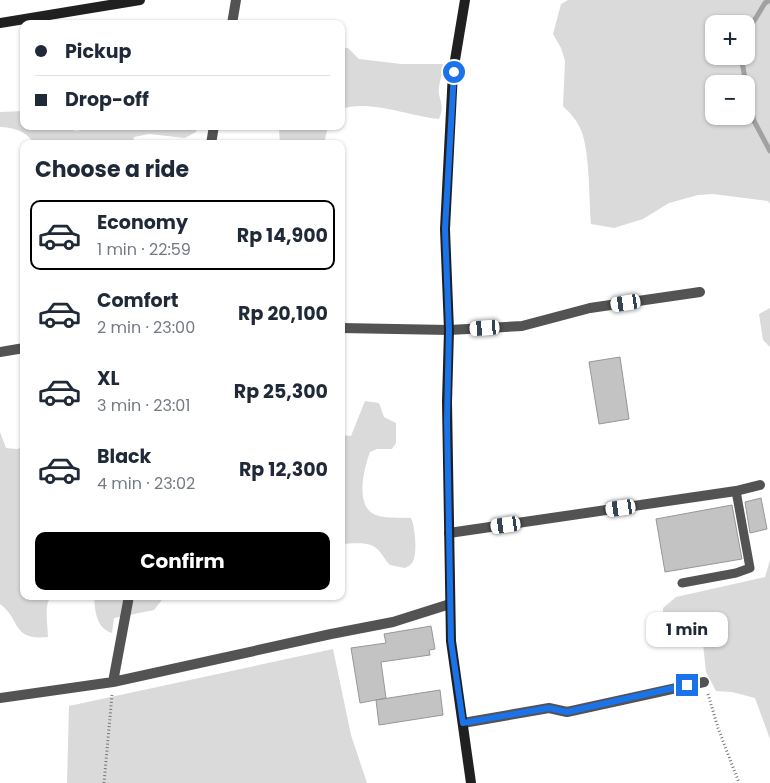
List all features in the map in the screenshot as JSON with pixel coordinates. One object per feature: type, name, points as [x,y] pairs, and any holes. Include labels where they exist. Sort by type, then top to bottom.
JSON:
[{"type":"main road","points":[[0,22],[140,0]]},
{"type":"main road","points":[[465,0],[454,72],[445,229],[449,330],[447,402],[451,641],[471,783]]},
{"type":"street","points":[[233,20],[236,0]]},
{"type":"street","points":[[345,328],[449,330],[522,326],[590,308],[700,292]]},
{"type":"street","points":[[0,352],[20,349]]},
{"type":"street","points":[[449,534],[736,491],[760,485]]},
{"type":"street","points":[[113,682],[127,600]]},
{"type":"street","points":[[0,698],[113,682],[393,622],[450,604]]},
{"type":"street","points":[[463,723],[549,708],[567,712],[704,682]]},
{"type":"lane","points":[[682,583],[736,573],[750,568],[736,491]]},
{"type":"path","points":[[104,783],[113,682]]},
{"type":"path","points":[[704,682],[718,728],[739,783]]},
{"type":"shaded area","points":[[568,0],[770,0],[770,204],[768,201],[713,194],[698,195],[669,203],[643,219],[614,228],[591,224],[588,163],[584,139],[577,123],[563,106],[565,61],[561,48],[553,34],[561,4]]},
{"type":"shaded area","points":[[345,48],[348,48],[359,59],[401,64],[444,64],[439,87],[442,109],[439,119],[376,107],[352,106],[345,108]]},
{"type":"shaded area","points":[[20,111],[20,130],[196,130],[185,138],[149,134],[134,137],[133,140],[31,140],[20,131],[0,127],[0,112]]},
{"type":"shaded area","points":[[279,130],[327,130],[325,140],[280,140]]},
{"type":"shaded area","points":[[770,308],[770,347],[763,340],[759,314]]},
{"type":"shaded area","points":[[365,401],[379,403],[384,417],[396,423],[396,443],[392,449],[377,449],[370,452],[362,486],[365,504],[369,511],[380,516],[411,518],[415,534],[415,554],[411,564],[405,568],[390,565],[376,548],[367,544],[345,544],[345,435],[351,436]]},
{"type":"shaded area","points":[[0,432],[6,448],[20,448],[20,600],[49,600],[47,609],[48,637],[28,636],[22,632],[7,610],[0,604]]},
{"type":"shaded area","points":[[770,560],[770,739],[755,698],[732,692],[716,691],[706,672],[702,634],[696,622],[688,621],[673,626],[665,618],[663,608],[676,597],[765,577]]},
{"type":"shaded area","points":[[94,600],[162,600],[154,610],[114,618],[112,633],[103,627],[96,613]]},
{"type":"shaded area","points":[[333,649],[351,735],[367,783],[67,783],[69,706]]},
{"type":"building","points":[[620,357],[629,419],[599,424],[589,362]]},
{"type":"building","points":[[761,498],[767,529],[750,533],[745,502]]},
{"type":"building","points":[[732,505],[742,559],[665,572],[656,519]]},
{"type":"building","points":[[431,626],[435,649],[429,650],[430,655],[381,662],[386,698],[360,703],[351,648],[386,643],[384,634]]},
{"type":"building","points":[[440,690],[443,715],[379,725],[376,700]]},
{"type":"waterway","points":[[755,19],[765,3],[770,0]]},
{"type":"waterway","points":[[743,65],[744,75]]},
{"type":"waterway","points":[[755,123],[770,151]]},
{"type":"route","points":[[454,72],[445,229],[449,330],[447,420],[451,641],[463,723],[549,708],[567,712],[687,685]]}]
